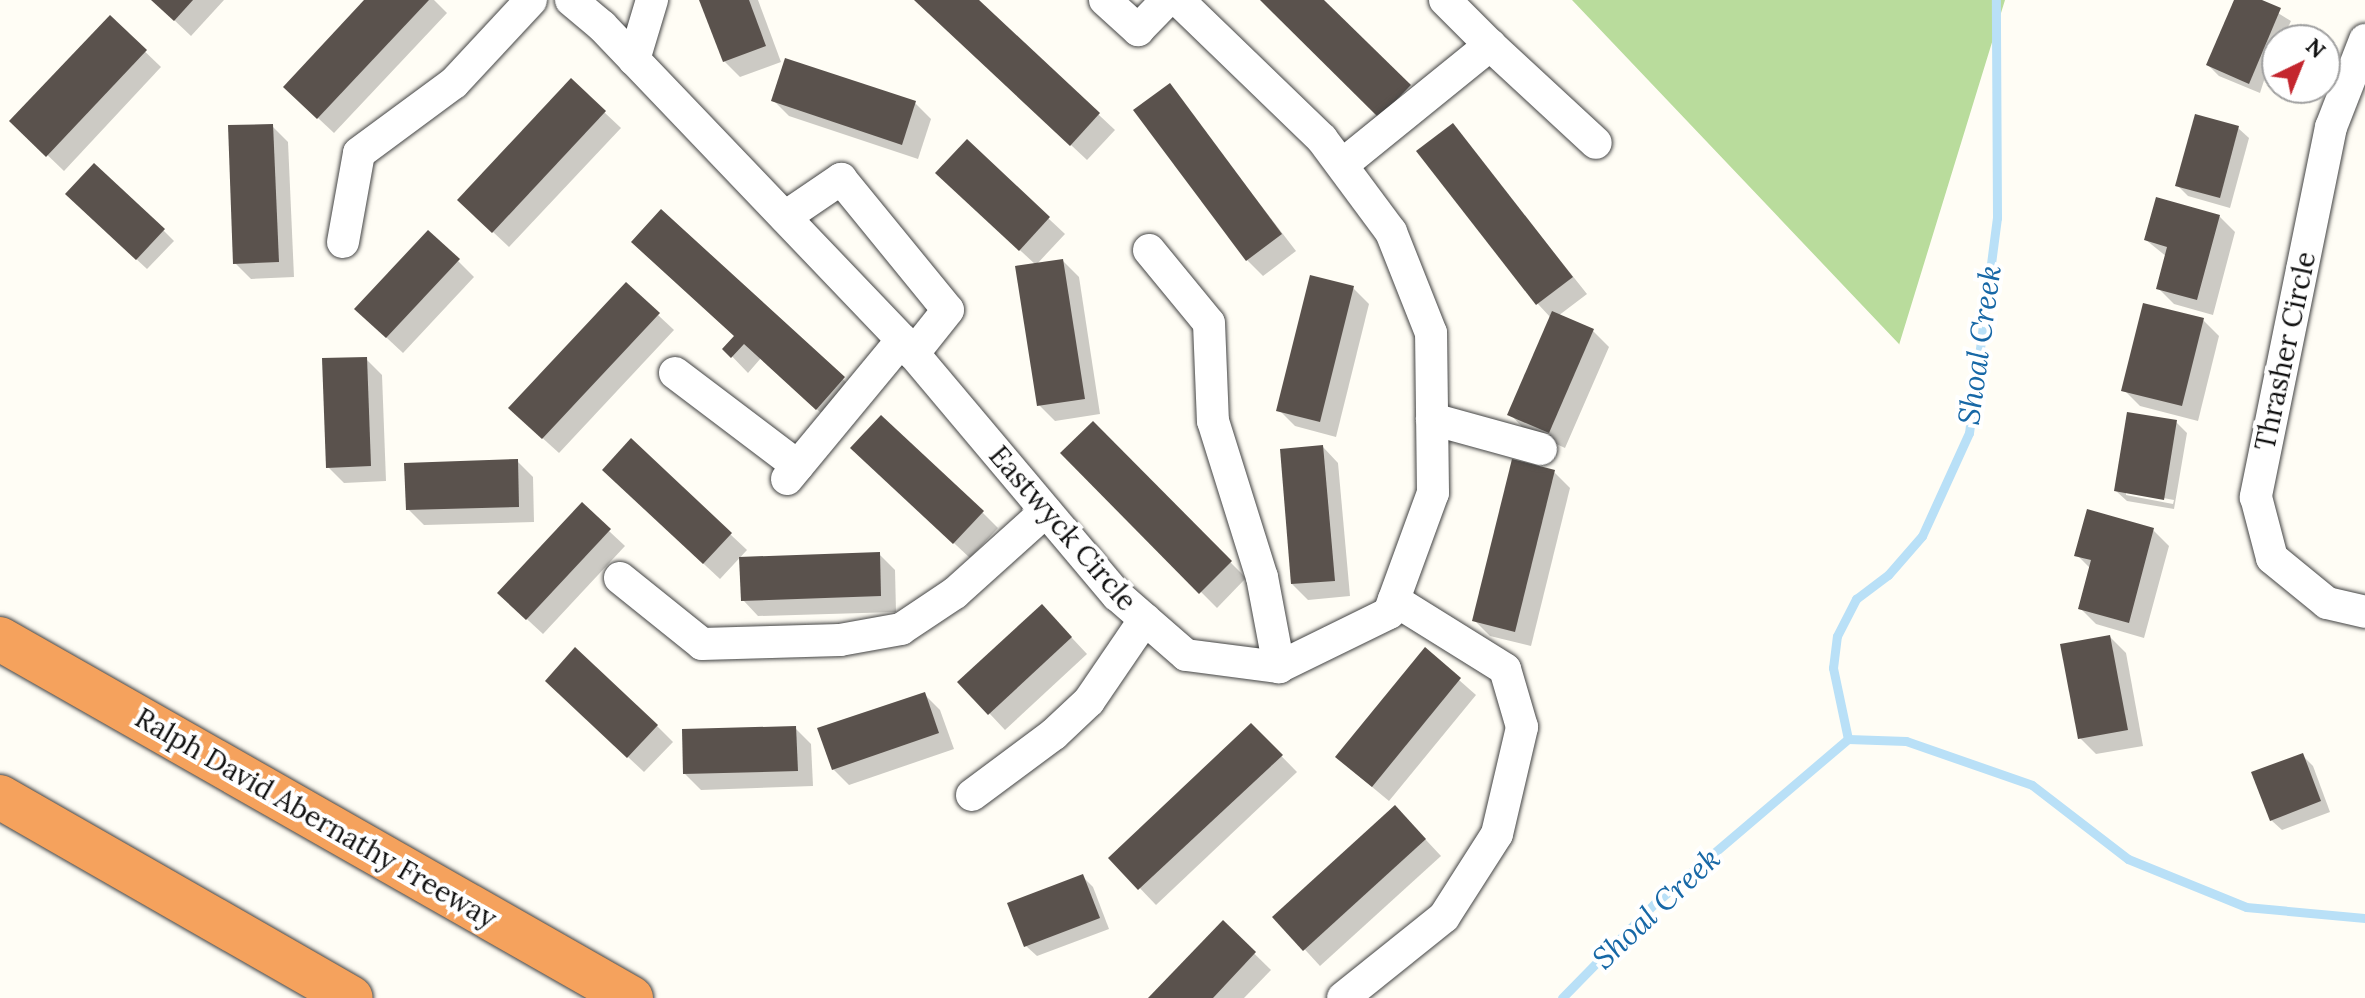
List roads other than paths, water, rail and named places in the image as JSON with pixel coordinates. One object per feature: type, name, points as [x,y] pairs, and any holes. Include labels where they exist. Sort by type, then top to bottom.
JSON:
[{"type":"highway","points":[[0,627],[150,723]]},
{"type":"highway","name":"Ralph David Abernathy Freeway","points":[[0,639],[631,998]]},
{"type":"highway","points":[[0,797],[351,998]]},
{"type":"highway","points":[[0,825],[333,998]]},
{"type":"street","points":[[343,242],[359,153],[454,83],[531,0]]},
{"type":"street","name":"Eastwyck Circle","points":[[571,0],[634,60],[907,347],[1046,511],[1145,619],[1186,655],[1279,667]]},
{"type":"street","points":[[634,60],[652,0]]},
{"type":"street","points":[[1105,0],[1138,30],[1167,0]]},
{"type":"street","points":[[1149,250],[1209,323],[1213,421],[1262,577],[1279,667],[1389,613],[1433,493],[1431,333],[1391,232],[1342,165],[1322,139],[1178,0]]},
{"type":"street","points":[[1445,0],[1596,143]]},
{"type":"street","name":"Thrasher Circle","points":[[2365,40],[2331,127],[2256,497],[2272,558],[2327,603],[2365,612]]},
{"type":"street","points":[[1342,165],[1490,45]]},
{"type":"street","points":[[675,373],[793,473],[907,347],[948,310],[841,179],[785,217]]},
{"type":"street","points":[[1432,419],[1541,449]]},
{"type":"street","points":[[620,578],[702,644],[840,640],[901,629],[955,593],[1046,511]]},
{"type":"street","points":[[1343,998],[1444,917],[1497,834],[1522,727],[1505,669],[1394,600]]},
{"type":"street","points":[[972,795],[1089,701],[1145,619]]},
{"type":"waterway","name":"Shoal Creek","points":[[1848,739],[1833,668],[1837,636],[1856,599],[1888,575],[1922,536],[1969,433],[1997,218],[1996,0]]},
{"type":"waterway","points":[[1848,739],[1906,741],[2032,785],[2128,859],[2246,907],[2365,918]]},
{"type":"waterway","name":"Shoal Creek","points":[[1562,998],[1654,904],[1848,739]]}]
